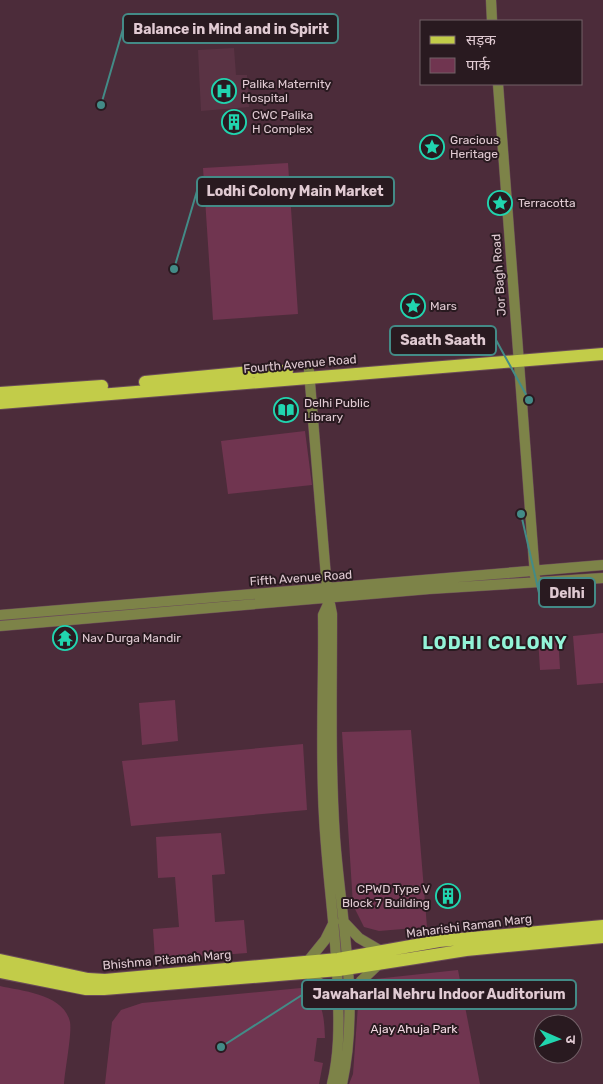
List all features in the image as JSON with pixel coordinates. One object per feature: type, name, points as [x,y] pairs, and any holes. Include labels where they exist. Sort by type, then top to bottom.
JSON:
[{"type":"main road","name":"Fourth Avenue Road","points":[[518,357],[603,346]]},
{"type":"main road","name":"Fourth Avenue Road","points":[[0,403],[309,374],[518,357],[603,354]]},
{"type":"main road","name":"Fourth Avenue Road","points":[[0,393],[251,372],[309,374]]},
{"type":"main road","name":"Maharishi Raman Marg","points":[[343,964],[380,957],[439,941],[603,926]]},
{"type":"main road","name":"Maharishi Raman Marg","points":[[380,957],[603,937]]},
{"type":"main road","name":"Bhishma Pitamah Marg","points":[[0,960],[88,979],[105,980],[343,964]]},
{"type":"main road","name":"Bhishma Pitamah Marg","points":[[0,972],[104,990],[308,966]]},
{"type":"street","points":[[491,0],[492,20]]},
{"type":"street","name":"Jor Bagh Road","points":[[498,85],[536,584]]},
{"type":"street","points":[[309,374],[327,598],[332,614],[334,814],[339,922],[343,964],[350,1000],[349,1047],[342,1084]]},
{"type":"street","name":"Fifth Avenue Road","points":[[0,615],[327,598],[535,570],[603,565]]},
{"type":"street","name":"Fifth Avenue Road","points":[[0,626],[429,589],[536,584],[603,578]]},
{"type":"street","points":[[339,922],[380,957],[361,981],[350,1000]]},
{"type":"street","points":[[338,999],[308,966],[324,940],[339,922]]},
{"type":"street","points":[[332,1084],[338,1048],[338,999],[343,964]]},
{"type":"shaded area","name":"Palika Maternity Hospital","points":[[234,48],[236,75],[247,75],[249,107],[201,111],[198,50]]},
{"type":"green space","points":[[288,163],[298,314],[213,320],[203,168]]},
{"type":"green space","points":[[305,431],[312,485],[228,494],[221,441]]},
{"type":"green space","points":[[603,633],[603,683],[577,685],[573,636]]},
{"type":"green space","points":[[558,636],[560,669],[540,670],[538,638]]},
{"type":"green space","points":[[175,700],[178,741],[142,745],[139,703]]},
{"type":"green space","points":[[411,730],[427,927],[379,931],[364,927],[353,905],[342,732]]},
{"type":"green space","points":[[303,744],[307,810],[131,826],[122,761]]},
{"type":"green space","points":[[221,833],[225,874],[212,875],[215,922],[244,920],[247,953],[155,960],[153,929],[179,927],[175,877],[158,878],[156,837]]},
{"type":"green space","name":"Ajay Ahuja Park","points":[[458,970],[480,1084],[349,1084],[353,1074],[359,992],[375,979]]},
{"type":"green space","points":[[0,986],[41,995],[60,1005],[66,1013],[70,1027],[64,1084],[0,1084]]},
{"type":"green space","points":[[301,988],[309,991],[314,996],[323,1015],[325,1038],[317,1038],[314,1061],[323,1063],[319,1084],[105,1084],[112,1022],[121,1010],[142,1003]]},
{"type":"place","name":"Palika Maternity Hospital","points":[[224,91]]},
{"type":"place","name":"Balance in Mind and in Spirit","points":[[101,105]]},
{"type":"place","name":"CWC Palika H Complex","points":[[234,122]]},
{"type":"place","name":"Gracious Heritage","points":[[432,147]]},
{"type":"place","name":"Terracotta","points":[[500,203]]},
{"type":"place","name":"Lodhi Colony Main Market","points":[[174,269]]},
{"type":"place","name":"Mars","points":[[413,306]]},
{"type":"place","name":"Saath Saath","points":[[529,400]]},
{"type":"place","name":"Delhi Public Library","points":[[286,410]]},
{"type":"place","name":"Delhi","points":[[521,514]]},
{"type":"place","name":"Nav Durga Mandir","points":[[65,638]]},
{"type":"place","name":"CPWD Type V Block 7 Building","points":[[448,896]]},
{"type":"place","name":"Jawaharlal Nehru Indoor Auditorium","points":[[221,1047]]},
{"type":"district","name":"LODHI COLONY","points":[[495,643]]}]
